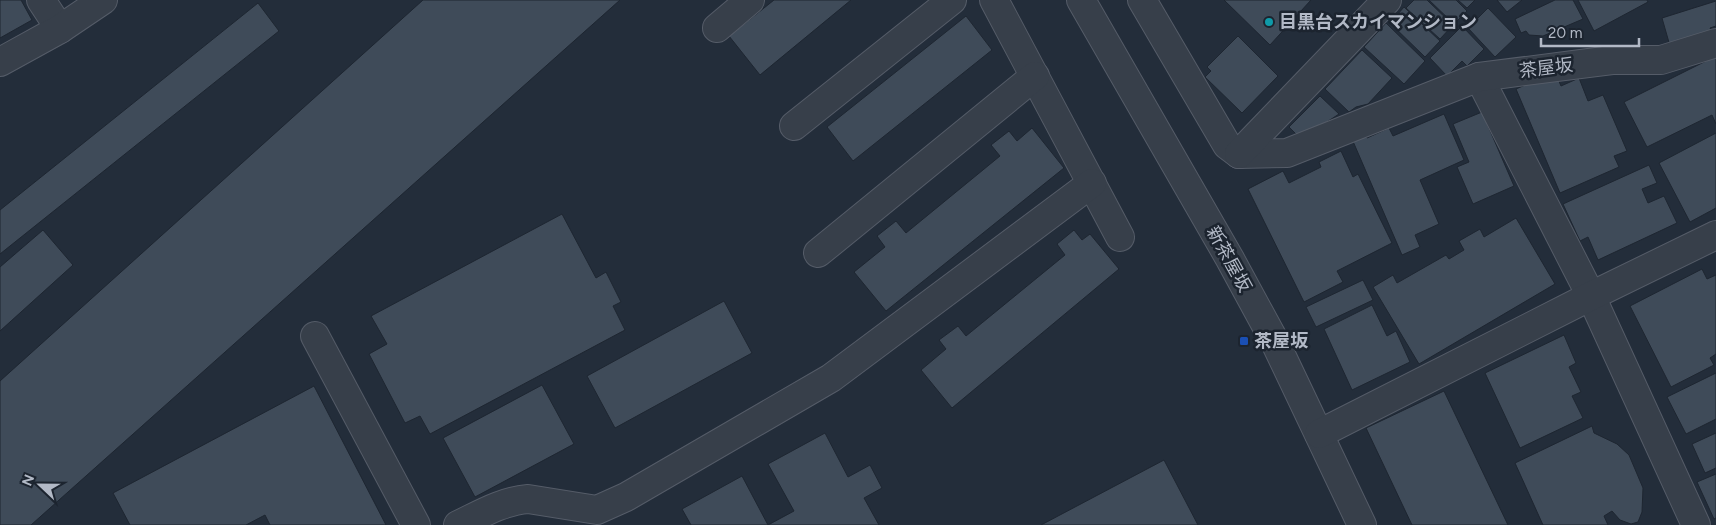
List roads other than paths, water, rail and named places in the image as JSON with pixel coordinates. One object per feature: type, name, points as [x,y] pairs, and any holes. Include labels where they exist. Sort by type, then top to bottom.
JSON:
[{"type":"street","points":[[41,0],[60,29]]},
{"type":"street","points":[[0,62],[60,29],[103,0]]},
{"type":"street","points":[[717,28],[750,0]]},
{"type":"street","points":[[794,126],[952,0]]},
{"type":"street","points":[[994,0],[1120,237]]},
{"type":"street","name":"新茶屋坂","points":[[1081,0],[1230,259],[1274,340],[1362,525]]},
{"type":"street","points":[[1142,0],[1227,145],[1239,154],[1387,0]]},
{"type":"street","name":"茶屋坂","points":[[1239,154],[1286,153],[1479,77],[1612,60],[1661,60],[1716,43]]},
{"type":"street","points":[[818,253],[1034,76]]},
{"type":"street","points":[[1479,77],[1591,296],[1696,525]]},
{"type":"street","points":[[458,525],[506,502],[517,500],[528,499],[597,510],[626,497],[831,378],[1092,183]]},
{"type":"street","points":[[1319,434],[1716,235]]},
{"type":"street","points":[[315,336],[416,525]]},
{"type":"place","name":"目黒台スカイマンション","points":[[1269,22]]},
{"type":"place","name":"茶屋坂","points":[[1244,341]]}]
